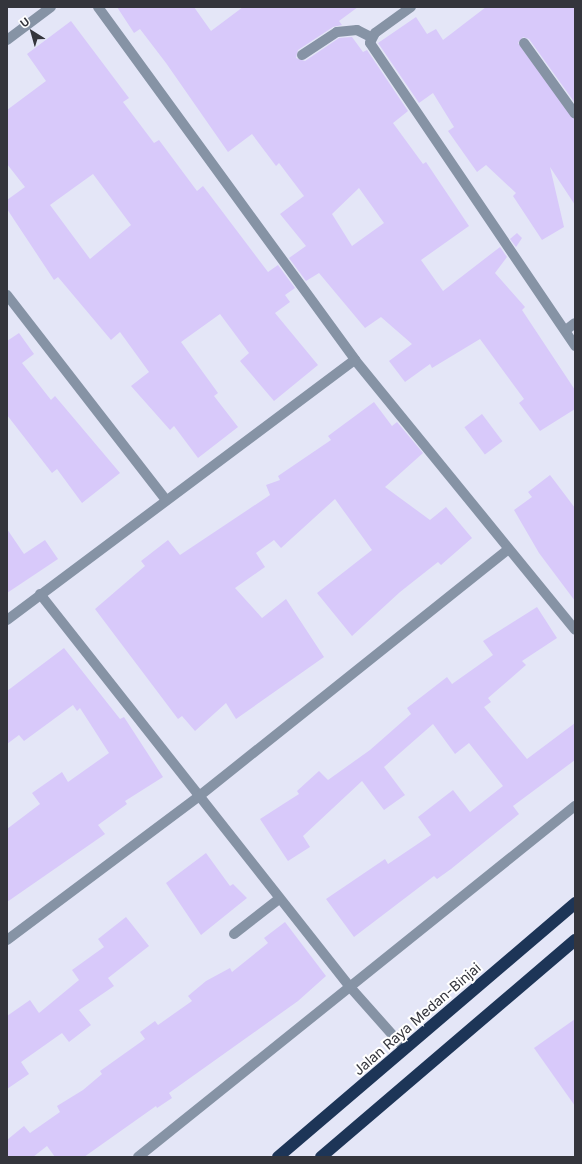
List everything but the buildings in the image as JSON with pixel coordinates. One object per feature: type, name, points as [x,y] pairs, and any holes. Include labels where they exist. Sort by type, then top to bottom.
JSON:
[{"type":"highway","name":"Jalan Raya Medan-Binjai","points":[[278,1157],[575,903]]},
{"type":"highway","points":[[321,1157],[575,940]]},
{"type":"street","points":[[7,40],[51,7]]},
{"type":"street","points":[[98,7],[355,360],[507,550],[575,630]]},
{"type":"street","points":[[371,37],[411,7]]},
{"type":"street","points":[[302,54],[337,32],[357,30],[371,37]]},
{"type":"street","points":[[371,37],[372,47],[566,330],[575,346]]},
{"type":"street","points":[[524,43],[575,114]]},
{"type":"street","points":[[7,295],[165,499]]},
{"type":"street","points":[[566,330],[575,323]]},
{"type":"street","points":[[7,620],[165,499],[355,360]]},
{"type":"street","points":[[7,940],[198,797],[507,550]]},
{"type":"street","points":[[40,594],[279,899],[350,987],[405,1049]]},
{"type":"street","points":[[138,1157],[575,806]]},
{"type":"street","points":[[234,934],[279,899]]}]
